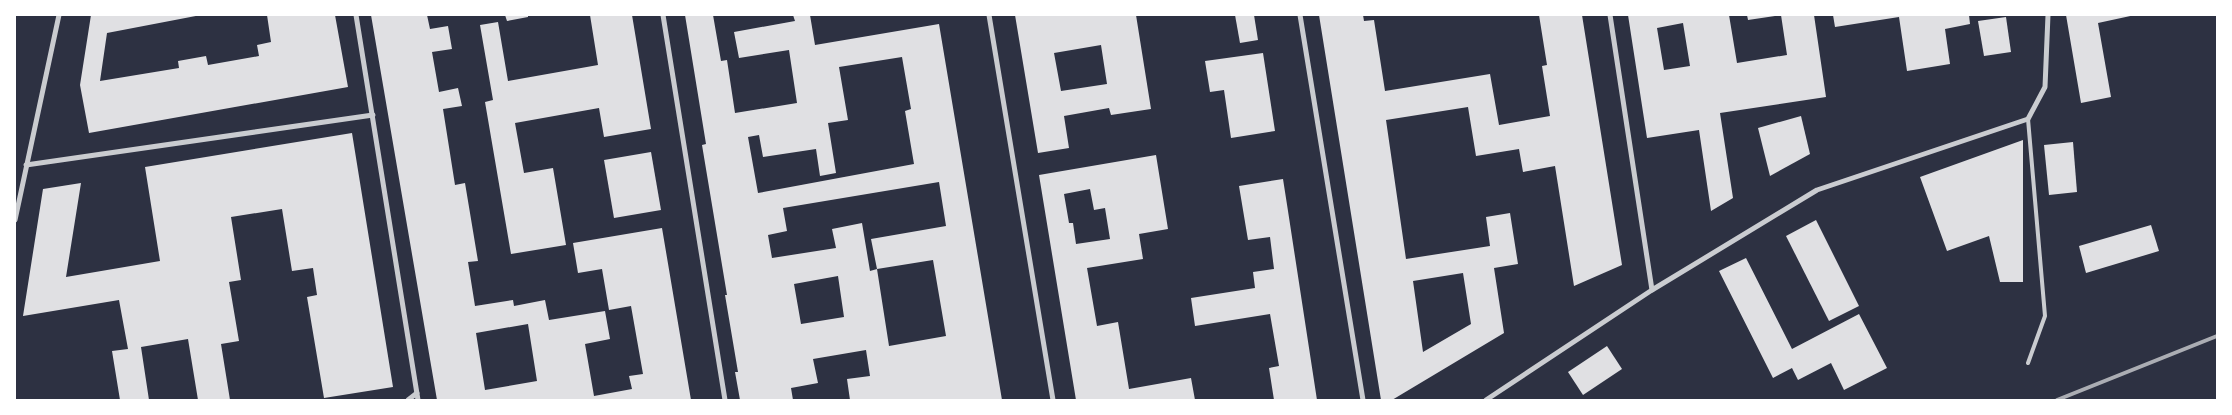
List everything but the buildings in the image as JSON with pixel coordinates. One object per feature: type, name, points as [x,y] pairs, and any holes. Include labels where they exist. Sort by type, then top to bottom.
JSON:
[{"type":"street","points":[[15,220],[59,15]]},
{"type":"street","points":[[356,15],[418,400]]},
{"type":"street","points":[[663,15],[725,400]]},
{"type":"street","points":[[988,15],[1053,400]]},
{"type":"street","points":[[1300,15],[1362,400]]},
{"type":"street","points":[[1610,15],[1652,290]]},
{"type":"street","points":[[1486,400],[1652,290],[1817,190],[2028,120],[2045,87],[2048,15]]},
{"type":"street","points":[[26,164],[373,115]]},
{"type":"street","points":[[408,400],[416,393]]},
{"type":"lane","points":[[2028,120],[2045,316],[2028,363]]},
{"type":"railway","points":[[2057,400],[2217,336]]}]
